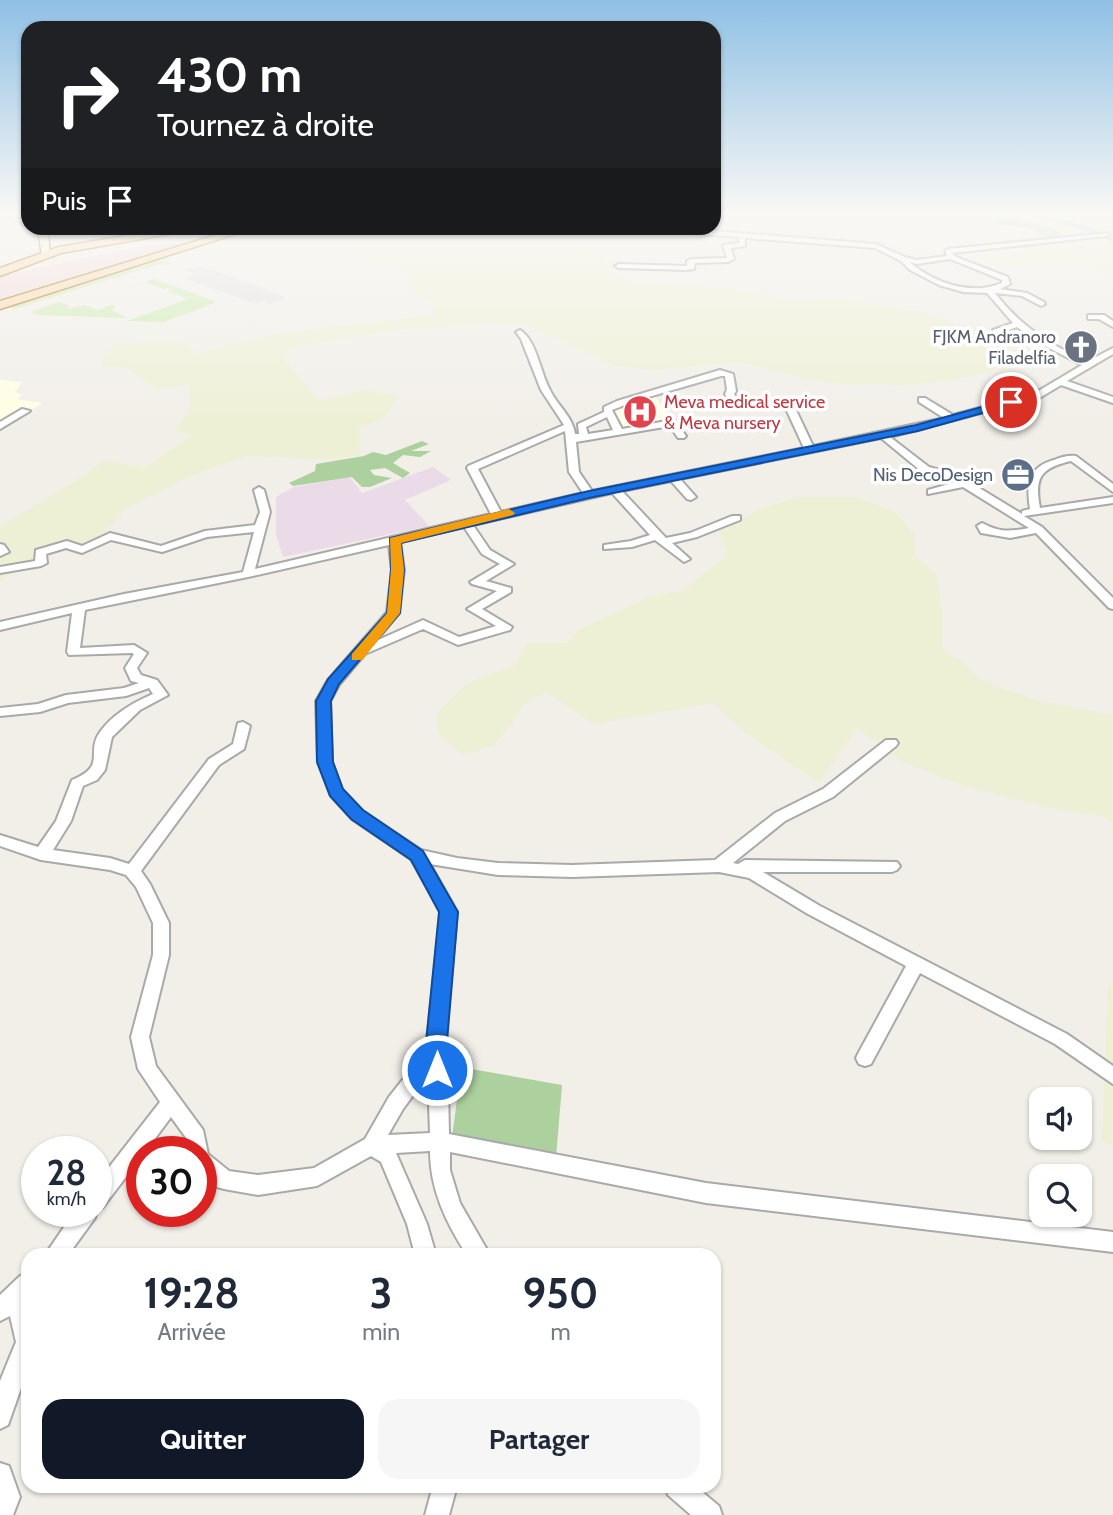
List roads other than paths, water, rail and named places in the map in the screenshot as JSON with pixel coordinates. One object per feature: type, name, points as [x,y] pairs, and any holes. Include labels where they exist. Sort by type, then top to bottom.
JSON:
[{"type":"main road","points":[[0,305],[62,286]]},
{"type":"street","points":[[948,286],[978,292],[1034,296],[1041,304]]},
{"type":"street","points":[[989,291],[1002,286]]},
{"type":"street","points":[[989,291],[999,306],[1051,348],[1088,364]]},
{"type":"street","points":[[1091,317],[1101,317],[1113,325]]},
{"type":"street","points":[[997,336],[996,332],[1020,323]]},
{"type":"street","points":[[520,332],[545,390],[569,426],[574,472],[589,495]]},
{"type":"street","points":[[0,626],[247,574],[589,495],[918,428],[1038,395],[1113,351]]},
{"type":"street","points":[[619,432],[607,409],[625,400],[720,373],[729,374],[732,391],[729,394],[733,400],[784,404],[791,410],[810,450]]},
{"type":"street","points":[[1060,382],[1113,400]]},
{"type":"street","points":[[922,400],[951,418]]},
{"type":"street","points":[[0,426],[25,411]]},
{"type":"street","points":[[571,439],[584,436],[581,426],[589,420],[609,413]]},
{"type":"street","points":[[571,439],[672,423],[681,436]]},
{"type":"street","points":[[497,515],[472,468],[569,426]]},
{"type":"street","points":[[881,434],[925,469],[965,483],[1018,514],[1038,529],[1113,605]]},
{"type":"street","points":[[1036,512],[1031,490],[1034,479],[1045,464],[1073,458],[1113,489]]},
{"type":"street","points":[[673,478],[691,498]]},
{"type":"street","points":[[932,492],[965,483]]},
{"type":"street","points":[[247,574],[265,512],[259,490]]},
{"type":"street","points":[[615,490],[660,539],[684,559]]},
{"type":"street","points":[[1018,514],[1113,500]]},
{"type":"street","points":[[608,547],[660,539],[736,518]]},
{"type":"street","points":[[361,652],[423,624],[458,641],[506,627],[473,609],[507,590],[476,582],[508,564],[486,552],[467,524]]},
{"type":"street","points":[[982,526],[985,531],[1010,535],[1038,529]]},
{"type":"street","points":[[0,570],[41,563],[40,552],[67,544],[82,550],[110,536],[162,549],[205,534],[260,528]]},
{"type":"street","points":[[394,541],[398,570],[393,613],[333,682],[323,701],[325,762],[336,792],[357,814],[417,855],[498,869],[572,871],[719,866],[892,866]]},
{"type":"street","points":[[0,547],[3,552],[0,553]]},
{"type":"street","points":[[41,854],[67,816],[77,783],[92,777],[98,770],[105,735],[135,707],[161,695],[152,683],[136,678],[131,668],[141,653],[134,649],[73,652],[79,608]]},
{"type":"street","points":[[0,712],[40,708],[66,699],[126,692],[152,683]]},
{"type":"street","points":[[132,870],[214,762],[239,747],[243,726]]},
{"type":"street","points":[[719,866],[780,817],[828,793],[891,743]]},
{"type":"street","points":[[0,840],[41,854],[132,870],[150,898],[161,923],[161,955],[140,1037],[147,1069],[196,1136]]},
{"type":"street","points":[[417,855],[449,912],[435,1053],[440,1170],[450,1205],[475,1248]]},
{"type":"street","points":[[719,866],[753,873],[814,910],[1061,1040],[1113,1076]]},
{"type":"street","points":[[865,1058],[917,962]]},
{"type":"street","points":[[372,1145],[396,1103],[435,1053]]},
{"type":"street","points":[[112,1179],[171,1102]]},
{"type":"street","points":[[217,1174],[224,1180],[258,1185],[317,1177],[372,1145],[440,1141],[706,1193],[1113,1242]]},
{"type":"street","points":[[372,1145],[388,1156],[417,1224],[424,1248]]},
{"type":"street","points":[[60,1248],[76,1227]]},
{"type":"street","points":[[15,1296],[21,1319]]},
{"type":"street","points":[[0,1417],[21,1357]]},
{"type":"street","points":[[0,1475],[8,1497],[1,1515]]},
{"type":"street","points":[[437,1515],[443,1493]]},
{"type":"street","points":[[685,1493],[710,1515]]},
{"type":"place","name":"FJKM Andranoro Filadelfia","points":[[1081,347]]},
{"type":"place","name":"Meva medical service & Meva nursery","points":[[640,412]]},
{"type":"place","name":"Nis DecoDesign","points":[[1018,475]]}]
